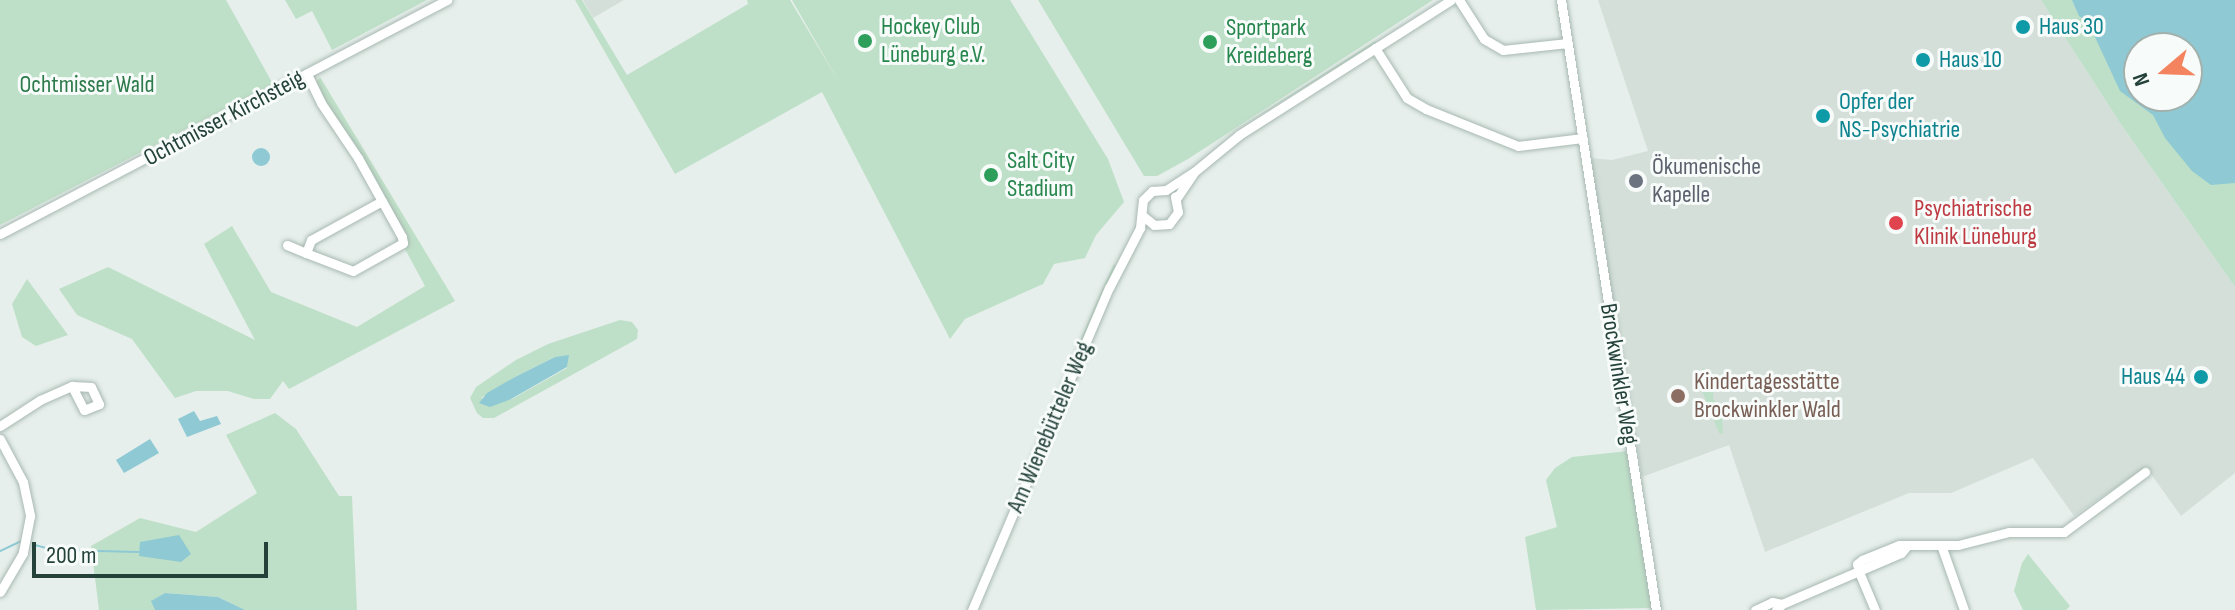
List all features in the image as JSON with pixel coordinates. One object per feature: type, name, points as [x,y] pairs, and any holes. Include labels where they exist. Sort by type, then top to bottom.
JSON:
[{"type":"street","name":"Ochtmisser Kirchsteig","points":[[0,234],[447,0]]},
{"type":"street","name":"Am Wienebütteler Weg","points":[[972,610],[1109,288],[1131,246],[1143,216],[1142,204],[1147,194],[1166,190],[1194,172],[1239,135],[1451,0]]},
{"type":"street","points":[[1459,0],[1484,39],[1503,50],[1568,43]]},
{"type":"street","name":"Brockwinkler Weg","points":[[1561,0],[1656,610]]},
{"type":"street","points":[[1375,48],[1407,98],[1426,109],[1518,146],[1583,138]]},
{"type":"street","points":[[287,245],[353,271],[401,247],[402,237],[307,74]]},
{"type":"street","name":"Am Wienebütteler Weg","points":[[1131,246],[1154,225],[1165,225],[1175,218],[1179,208],[1176,199],[1194,172]]},
{"type":"street","points":[[1166,190],[1176,199]]},
{"type":"street","points":[[306,253],[311,240],[382,201]]},
{"type":"street","points":[[1143,216],[1154,225]]},
{"type":"street","points":[[0,426],[40,400],[72,386]]},
{"type":"street","points":[[0,439],[23,482],[30,516],[23,553],[0,592]]},
{"type":"street","points":[[1755,610],[1772,602],[1781,608],[1901,553],[1906,547],[1926,543],[1972,543],[2009,532],[2064,532],[2145,472]]},
{"type":"street","points":[[1941,545],[1964,610]]},
{"type":"street","points":[[1859,572],[1875,610]]},
{"type":"shaded area","points":[[583,0],[624,0],[593,18]]},
{"type":"shaded area","name":"Psychiatrische Klinik Lüneburg","points":[[1598,0],[2041,0],[2120,123],[2235,287],[2235,473],[2181,516],[2146,467],[2074,516],[2033,458],[1951,493],[1909,493],[1765,552],[1729,445],[1642,477],[1590,158],[1612,160],[1648,151]]},
{"type":"green space","name":"Ochtmisser Wald","points":[[0,0],[226,0],[273,84],[0,225]]},
{"type":"green space","points":[[285,0],[427,0],[332,50],[312,11],[296,19]]},
{"type":"green space","name":"Salt City Stadium","points":[[575,0],[582,0],[627,75],[748,4],[747,0],[790,0],[839,82],[792,0],[1010,0],[1108,159],[1124,202],[1096,235],[1085,258],[1054,264],[1043,284],[965,319],[950,339],[822,92],[675,174]]},
{"type":"green space","points":[[1038,0],[1433,0],[1188,159],[1157,176],[1144,176]]},
{"type":"green space","points":[[2041,0],[2235,0],[2235,287],[2120,123]]},
{"type":"green space","points":[[1375,41],[1376,43],[1205,149]]},
{"type":"green space","points":[[320,77],[455,301],[289,389],[283,381],[270,399],[254,399],[228,391],[196,391],[175,398],[132,339],[77,315],[59,289],[108,267],[255,340],[204,244],[232,226],[271,292],[357,327],[425,286],[405,249],[408,243],[404,231],[324,101],[316,82]]},
{"type":"green space","points":[[1114,264],[1116,266],[1046,421],[1098,299]]},
{"type":"green space","points":[[27,279],[68,335],[36,346],[22,337],[12,304]]},
{"type":"green space","points":[[620,320],[632,322],[638,330],[637,339],[494,418],[483,418],[477,413],[470,398],[476,387],[516,360],[548,344]],"holes":[[[568,356],[567,368],[512,399],[481,398],[555,357]]]},
{"type":"green space","points":[[1703,368],[1713,379],[1713,398],[1722,410],[1723,434],[1719,433],[1702,391],[1705,378],[1700,372]]},
{"type":"green space","points":[[275,413],[296,429],[339,496],[352,496],[357,610],[245,610],[218,597],[165,593],[152,601],[155,610],[99,610],[91,546],[140,518],[196,532],[257,493],[226,435]]},
{"type":"green space","points":[[1628,451],[1653,608],[1536,610],[1525,537],[1557,527],[1546,480],[1555,468],[1572,457]]},
{"type":"green space","points":[[2028,554],[2070,606],[2066,610],[2023,610],[2014,591],[2022,563]]},
{"type":"water","points":[[2072,0],[2235,0],[2235,183],[2211,185],[2192,171],[2149,112],[2203,112],[2203,32],[2123,32],[2123,93],[2088,22],[2079,16]]},
{"type":"water","points":[[261,148],[270,157],[261,166],[252,157]]},
{"type":"water","points":[[569,355],[567,367],[511,399],[490,407],[479,403],[487,393],[515,377],[555,357]]},
{"type":"water","points":[[194,411],[200,421],[217,416],[221,424],[187,437],[178,419]]},
{"type":"water","points":[[150,439],[159,453],[124,473],[116,460]]},
{"type":"water","points":[[179,535],[191,554],[181,562],[139,556],[140,542]]},
{"type":"water","points":[[165,593],[218,597],[245,610],[155,610],[151,601]]},
{"type":"waterway","points":[[0,551],[21,541]]},
{"type":"waterway","points":[[35,545],[50,549]]},
{"type":"waterway","points":[[57,550],[139,552]]},
{"type":"place","name":"Haus 30","points":[[2023,27]]},
{"type":"place","name":"Hockey Club Lüneburg e.V.","points":[[865,41]]},
{"type":"place","name":"Sportpark Kreideberg","points":[[1210,42]]},
{"type":"place","name":"Haus 10","points":[[1923,60]]},
{"type":"place","name":"Opfer der NS-Psychiatrie","points":[[1823,116]]},
{"type":"place","name":"Salt City Stadium","points":[[991,175]]},
{"type":"place","name":"Ökumenische Kapelle","points":[[1636,181]]},
{"type":"place","name":"Psychiatrische Klinik Lüneburg","points":[[1896,223]]},
{"type":"place","name":"Haus 44","points":[[2201,377]]},
{"type":"place","name":"Kindertagesstätte Brockwinkler Wald","points":[[1678,396]]}]
